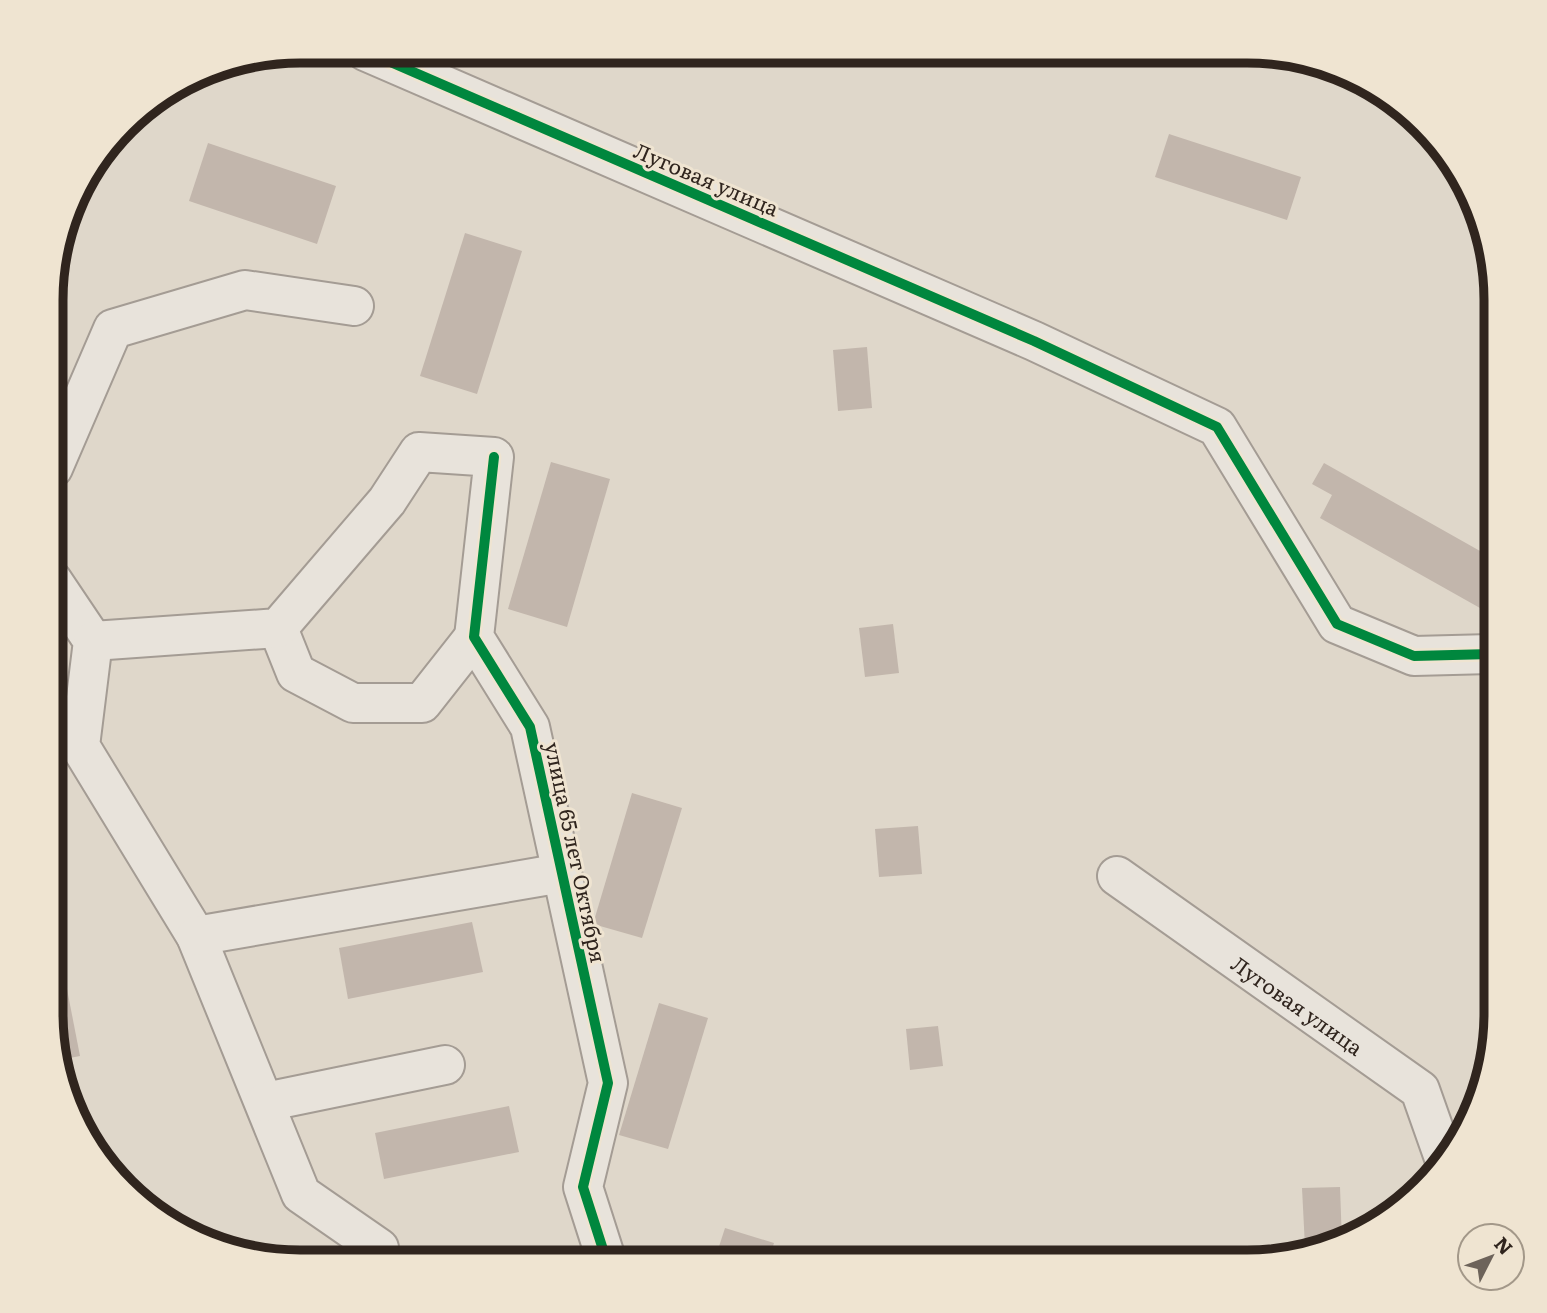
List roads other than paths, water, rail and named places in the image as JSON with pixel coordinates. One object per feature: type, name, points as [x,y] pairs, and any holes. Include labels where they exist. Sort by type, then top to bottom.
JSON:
[{"type":"street","name":"Луговая улица","points":[[393,63],[1034,341],[1217,427],[1337,624],[1414,656],[1484,654]]},
{"type":"street","points":[[63,442],[113,329],[245,290],[354,306]]},
{"type":"street","points":[[93,640],[278,628],[387,501],[419,452],[494,457],[474,637],[422,703],[353,703],[296,673],[278,628]]},
{"type":"street","points":[[63,597],[93,640],[80,746],[196,936],[301,1194],[379,1248]]},
{"type":"street","name":"улица 65 лет Октября","points":[[474,637],[530,727],[608,1083],[583,1187],[603,1250]]},
{"type":"street","points":[[196,936],[562,873]]},
{"type":"street","name":"Луговая улица","points":[[1117,876],[1420,1090],[1441,1149]]},
{"type":"street","points":[[265,1102],[444,1065]]}]
